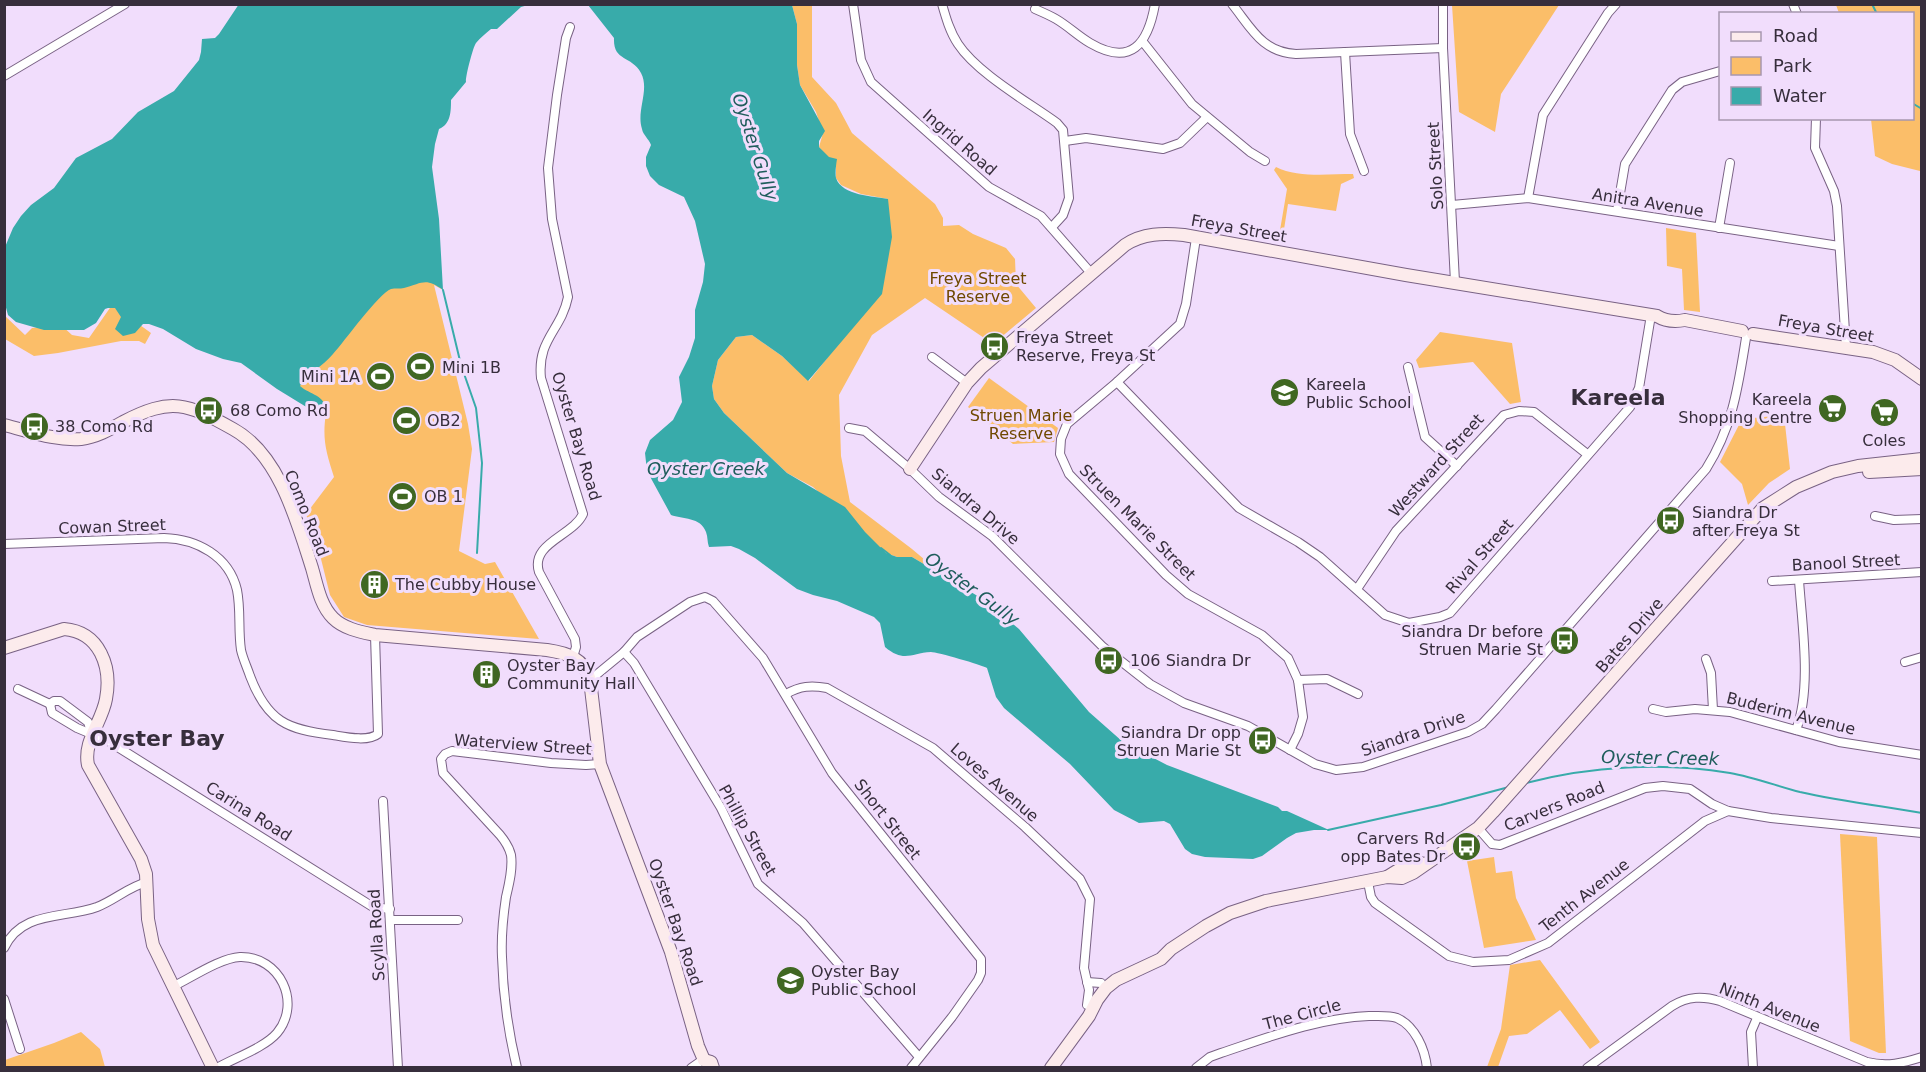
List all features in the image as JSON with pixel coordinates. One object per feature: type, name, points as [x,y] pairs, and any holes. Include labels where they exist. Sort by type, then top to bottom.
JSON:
[{"type":"street","points":[[4,76],[125,4]]},
{"type":"street","name":"Ingrid Road","points":[[853,4],[861,60],[872,82],[989,188],[1036,213],[1052,228],[1090,273]]},
{"type":"street","points":[[942,4],[957,44],[970,59],[1057,123],[1063,130],[1069,198],[1063,215],[1052,228]]},
{"type":"street","points":[[1035,9],[1056,19],[1090,43],[1108,52],[1121,53],[1133,50],[1143,42],[1152,24],[1155,4]]},
{"type":"street","points":[[1232,4],[1264,43],[1275,51],[1296,54],[1443,48]]},
{"type":"street","name":"Solo Street","points":[[1443,4],[1443,48],[1455,282]]},
{"type":"street","points":[[1528,198],[1543,115],[1616,4]]},
{"type":"street","name":"Oyster Bay Road","points":[[570,27],[566,38],[557,95],[548,168],[552,219],[568,297],[565,310],[544,346],[539,361],[541,378],[583,514],[580,522],[542,550],[537,564],[539,572],[575,639],[576,647],[573,657],[585,667],[590,680],[600,764],[671,952],[702,1065]]},
{"type":"street","points":[[1143,42],[1192,104],[1206,118],[1265,161]]},
{"type":"street","points":[[1345,52],[1350,134],[1364,171]]},
{"type":"street","points":[[1617,211],[1625,164],[1672,90],[1682,82],[1719,71]]},
{"type":"street","points":[[1065,141],[1086,138],[1163,149],[1180,143],[1206,118]]},
{"type":"street","points":[[1816,120],[1815,148],[1834,191],[1837,206],[1846,347]]},
{"type":"street","points":[[1719,228],[1730,163]]},
{"type":"street","name":"Anitra Avenue","points":[[1452,205],[1528,198],[1839,246]]},
{"type":"street","name":"Freya Street","points":[[910,469],[967,383],[993,357],[1125,244],[1136,238],[1164,234],[1654,315],[1663,313],[1678,315],[1685,320],[1747,334],[1846,347],[1886,356],[1910,368],[1922,378]]},
{"type":"street","name":"Struen Marie Street","points":[[1196,238],[1186,304],[1180,324],[1117,382],[1070,420],[1064,428],[1060,454],[1066,469],[1166,575],[1188,594],[1262,635],[1288,658],[1298,680],[1303,717],[1290,750]]},
{"type":"street","name":"Rival Street","points":[[1117,382],[1239,508],[1298,542],[1357,589],[1385,615],[1409,623],[1440,618],[1450,613],[1634,400],[1639,388],[1654,315]]},
{"type":"street","name":"Siandra Drive","points":[[849,428],[865,430],[939,497],[992,536],[1103,647],[1144,680],[1172,698],[1248,726],[1326,768],[1353,769],[1461,735],[1482,724],[1706,469],[1725,435],[1733,412],[1747,334]]},
{"type":"street","points":[[933,357],[967,383]]},
{"type":"street","points":[[1408,366],[1425,437],[1457,466]]},
{"type":"street","name":"Como Road","points":[[4,425],[55,437],[82,439],[107,431],[148,410],[173,405],[198,411],[233,429],[257,447],[278,480],[300,530],[325,608],[334,619],[358,632],[375,635],[546,650],[573,657]]},
{"type":"street","name":"Westward Street","points":[[1357,589],[1396,531],[1504,415],[1519,411],[1534,412],[1587,454]]},
{"type":"street","name":"Bates Drive","points":[[1478,828],[1763,508],[1782,495],[1817,480],[1920,461]]},
{"type":"street","points":[[1875,516],[1894,520],[1922,519]]},
{"type":"street","name":"Cowan Street","points":[[4,544],[165,538],[186,540],[203,547],[225,565],[235,583],[239,604],[242,653],[257,695],[266,708],[289,725],[312,731],[375,737],[379,730],[375,635]]},
{"type":"street","name":"Banool Street","points":[[1772,581],[1922,572]]},
{"type":"street","points":[[1796,730],[1802,715],[1804,694],[1800,580]]},
{"type":"street","name":"Short Street","points":[[624,652],[637,638],[695,599],[705,597],[713,601],[763,658],[832,773],[981,958],[981,973],[978,980],[911,1068]]},
{"type":"street","points":[[4,648],[64,629],[86,635],[96,643],[101,651],[106,667],[107,689],[102,714],[86,751],[88,765],[141,859],[147,882],[150,938],[172,987],[215,1068],[266,1042],[275,1035],[288,1012],[288,999],[284,984],[275,971],[263,962],[240,957],[225,961],[172,987]]},
{"type":"street","points":[[590,680],[624,652]]},
{"type":"street","name":"Phillip Street","points":[[624,652],[634,663],[721,808],[758,884],[802,923],[919,1057]]},
{"type":"street","points":[[1905,662],[1922,657]]},
{"type":"street","points":[[1706,659],[1711,673],[1713,710]]},
{"type":"street","points":[[1298,680],[1327,679],[1358,694]]},
{"type":"street","name":"Loves Avenue","points":[[786,694],[809,685],[827,688],[933,748],[1056,855],[1080,879],[1090,899],[1084,968],[1089,990],[1087,1005]]},
{"type":"street","name":"Carina Road","points":[[18,689],[50,704]]},
{"type":"street","name":"Carina Road","points":[[50,704],[60,701],[88,722],[93,735]]},
{"type":"street","name":"Carina Road","points":[[50,704],[52,713],[77,728],[108,741],[373,907],[390,909]]},
{"type":"street","name":"Buderim Avenue","points":[[1653,709],[1666,712],[1713,710],[1742,714],[1839,742],[1922,755]]},
{"type":"street","name":"Waterview Street","points":[[517,1068],[507,1019],[502,965],[502,928],[510,879],[511,856],[500,835],[443,773],[441,759],[445,754],[460,752],[551,763],[600,764]]},
{"type":"street","name":"Carvers Road","points":[[1478,828],[1492,844],[1500,845],[1581,812],[1655,786],[1690,789],[1712,804],[1728,811],[1922,833]]},
{"type":"street","name":"Scylla Road","points":[[383,801],[398,1068]]},
{"type":"street","name":"Tenth Avenue","points":[[1368,882],[1371,897],[1375,903],[1449,957],[1473,962],[1509,960],[1548,943],[1705,821],[1728,811]]},
{"type":"street","points":[[1082,1024],[1087,1005],[1101,983],[1171,949],[1218,920],[1255,904],[1387,877],[1402,878],[1478,828]]},
{"type":"street","points":[[4,948],[15,932],[24,925],[45,917],[94,908],[131,887],[147,882]]},
{"type":"street","points":[[391,920],[458,920]]},
{"type":"street","points":[[1051,1068],[1110,984],[1161,959],[1171,949]]},
{"type":"street","points":[[1087,982],[1101,983]]},
{"type":"street","name":"Ninth Avenue","points":[[1587,1068],[1663,1011],[1684,1000],[1700,997],[1712,999],[1875,1064],[1896,1064],[1922,1057]]},
{"type":"street","points":[[4,999],[20,1049]]},
{"type":"street","name":"The Circle","points":[[1196,1068],[1221,1053],[1297,1028],[1351,1016],[1396,1018],[1410,1028],[1416,1036],[1427,1068]]},
{"type":"street","points":[[1753,1068],[1751,1032],[1757,1018]]},
{"type":"green space","name":"Freya Street Reserve","points":[[792,5],[812,5],[812,77],[836,103],[852,133],[935,204],[943,218],[943,226],[959,225],[973,234],[1006,248],[1015,259],[1016,284],[1036,308],[993,344],[925,298],[872,335],[839,395],[841,456],[850,502],[944,576],[912,557],[897,557],[886,553],[813,487],[787,473],[724,413],[714,399],[712,386],[718,360],[736,337],[752,335],[782,356],[809,381],[843,338],[888,199],[861,194],[841,185],[836,178],[836,167],[819,147],[823,133],[816,112],[800,85],[797,65],[797,24]]},
{"type":"green space","points":[[1452,5],[1559,5],[1501,94],[1495,132],[1459,112]]},
{"type":"green space","points":[[1836,5],[1921,5],[1921,179],[1920,171],[1892,164],[1875,156],[1871,120],[1914,120],[1914,12],[1839,12]]},
{"type":"green space","points":[[1276,167],[1303,174],[1353,174],[1354,178],[1341,184],[1336,211],[1288,204],[1282,242],[1278,242],[1287,189],[1274,170]]},
{"type":"green space","points":[[1666,228],[1696,233],[1700,312],[1684,310],[1682,269],[1667,266]]},
{"type":"green space","points":[[423,263],[443,290],[434,285],[472,449],[459,551],[485,564],[495,562],[539,639],[367,625],[344,617],[330,595],[306,514],[334,477],[325,445],[326,413],[305,406],[287,373],[358,309]]},
{"type":"green space","points":[[112,305],[151,333],[145,344],[139,341],[121,341],[34,356],[5,339],[4,315],[25,335],[32,328],[61,325],[72,335],[89,338]]},
{"type":"green space","points":[[1440,332],[1512,343],[1521,402],[1510,404],[1473,362],[1419,368],[1416,360]]},
{"type":"green space","name":"Struen Marie Reserve","points":[[989,378],[1058,428],[1054,442],[1013,444],[968,407]]},
{"type":"green space","points":[[1784,415],[1790,469],[1769,483],[1748,505],[1742,484],[1720,462],[1742,419]]},
{"type":"green space","points":[[1840,834],[1877,837],[1886,1053],[1879,1053],[1850,1041]]},
{"type":"green space","points":[[1494,857],[1496,873],[1512,871],[1516,898],[1536,940],[1484,948],[1467,861]]},
{"type":"green space","points":[[1540,960],[1600,1042],[1590,1049],[1560,1010],[1527,1034],[1509,1036],[1498,1067],[1487,1067],[1501,1029],[1510,965]]},
{"type":"green space","points":[[81,1032],[100,1049],[105,1067],[5,1067],[5,1060]]},
{"type":"water","points":[[239,4],[528,5],[521,7],[497,29],[491,29],[476,43],[469,63],[466,82],[451,100],[448,121],[439,129],[432,167],[439,219],[443,290],[424,282],[391,289],[378,299],[333,354],[300,386],[324,402],[326,413],[308,408],[241,363],[196,349],[163,329],[143,324],[135,333],[123,336],[115,329],[121,317],[115,308],[105,309],[96,323],[84,330],[44,330],[16,322],[8,315],[5,304],[5,247],[21,216],[31,205],[54,188],[76,158],[112,139],[138,112],[174,91],[199,60],[202,39],[215,38]]},
{"type":"water","points":[[588,5],[792,5],[797,24],[797,65],[800,85],[825,131],[819,141],[819,147],[829,157],[837,159],[836,178],[839,184],[851,192],[888,199],[892,237],[882,294],[808,381],[782,356],[752,335],[736,337],[718,360],[712,386],[714,399],[724,413],[787,473],[845,507],[886,553],[897,557],[912,557],[986,601],[1019,629],[1089,712],[1123,742],[1167,765],[1278,807],[1282,811],[1287,811],[1329,830],[1296,833],[1262,856],[1253,859],[1205,857],[1192,854],[1185,849],[1170,824],[1164,821],[1139,823],[1114,810],[1070,764],[1004,708],[996,697],[987,668],[931,652],[908,656],[897,655],[885,647],[880,623],[874,617],[837,601],[797,589],[739,549],[731,546],[709,547],[704,527],[691,519],[671,515],[647,471],[645,453],[650,440],[673,420],[682,402],[679,377],[695,338],[695,310],[703,282],[705,264],[695,221],[684,197],[659,185],[650,176],[646,166],[646,157],[651,145],[641,122],[644,86],[641,73],[637,67],[619,55],[614,46],[614,38]]},
{"type":"waterway","points":[[1872,4],[1876,12]]},
{"type":"waterway","points":[[1914,104],[1922,109]]},
{"type":"waterway","points":[[443,290],[461,365],[476,408],[482,463],[477,553]]},
{"type":"waterway","name":"Oyster Gully","points":[[881,548],[890,555]]},
{"type":"waterway","name":"Oyster Creek","points":[[1526,783],[1601,769],[1679,768],[1730,773],[1800,792],[1922,813]]},
{"type":"waterway","name":"Oyster Creek","points":[[1328,830],[1509,787]]},
{"type":"place","name":"Freya Street Reserve, Freya St","points":[[995,346]]},
{"type":"place","name":"Mini 1B","points":[[421,367]]},
{"type":"place","name":"Mini 1A","points":[[381,376]]},
{"type":"place","name":"Kareela Public School","points":[[1285,393]]},
{"type":"place","name":"Kareela Shopping Centre","points":[[1833,408]]},
{"type":"place","name":"68 Como Rd","points":[[209,410]]},
{"type":"place","name":"Coles","points":[[1884,412]]},
{"type":"place","name":"OB2","points":[[406,420]]},
{"type":"place","name":"38 Como Rd","points":[[34,426]]},
{"type":"place","name":"OB 1","points":[[403,496]]},
{"type":"place","name":"Siandra Dr after Freya St","points":[[1671,521]]},
{"type":"place","name":"The Cubby House","points":[[374,584]]},
{"type":"place","name":"Siandra Dr before Struen Marie St","points":[[1564,640]]},
{"type":"place","name":"106 Siandra Dr","points":[[1109,660]]},
{"type":"place","name":"Oyster Bay Community Hall","points":[[486,674]]},
{"type":"place","name":"Siandra Dr opp Struen Marie St","points":[[1262,741]]},
{"type":"place","name":"Carvers Rd opp Bates Dr","points":[[1466,847]]},
{"type":"place","name":"Oyster Bay Public School","points":[[790,980]]},
{"type":"district","name":"Kareela","points":[[1618,397]]},
{"type":"district","name":"Oyster Bay","points":[[157,738]]}]
